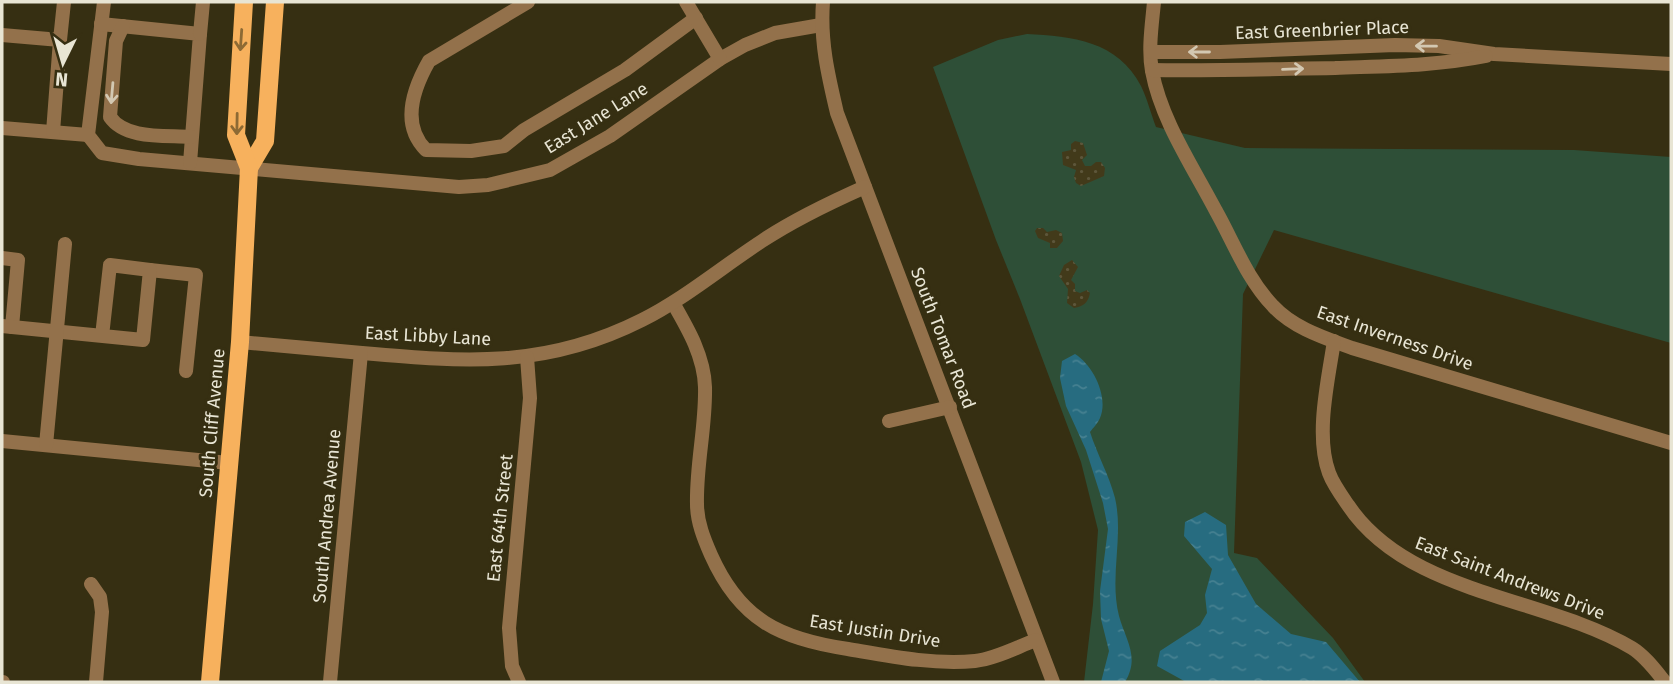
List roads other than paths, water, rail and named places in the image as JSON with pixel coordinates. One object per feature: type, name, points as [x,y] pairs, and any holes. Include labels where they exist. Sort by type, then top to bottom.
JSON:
[{"type":"main road","name":"South Cliff Avenue","points":[[210,682],[240,342],[249,168],[236,135],[244,2]]},
{"type":"main road","name":"South Cliff Avenue","points":[[249,168],[265,141],[275,2]]},
{"type":"street","points":[[53,132],[64,2]]},
{"type":"street","points":[[2,128],[88,135],[104,2]]},
{"type":"street","points":[[190,163],[203,2]]},
{"type":"street","points":[[528,2],[429,61],[420,76],[410,120],[416,139],[426,150],[471,151],[504,146],[524,130],[625,70],[696,18]]},
{"type":"street","points":[[686,2],[720,59]]},
{"type":"street","name":"South Tomar Road","points":[[823,2],[821,25],[825,66],[837,113],[1053,682]]},
{"type":"street","name":"East Inverness Drive","points":[[1154,2],[1152,70],[1174,132],[1253,283],[1274,309],[1302,327],[1334,341],[1427,372],[1671,443]]},
{"type":"street","points":[[101,24],[200,34]]},
{"type":"street","name":"East Jane Lane","points":[[88,135],[102,153],[139,159],[459,187],[488,186],[550,170],[573,158],[720,59],[744,46],[775,33],[821,25]]},
{"type":"street","points":[[122,26],[116,41],[110,117],[116,126],[131,132],[191,137]]},
{"type":"street","points":[[2,35],[61,40]]},
{"type":"street","name":"East Greenbrier Place","points":[[1151,52],[1439,46],[1494,54],[1671,64]]},
{"type":"street","name":"East Greenbrier Place","points":[[1152,70],[1218,71],[1405,65],[1461,61],[1494,54]]},
{"type":"street","name":"East Libby Lane","points":[[240,342],[440,360],[483,361],[527,357],[564,349],[641,321],[673,303],[804,214],[865,187]]},
{"type":"street","points":[[46,445],[65,244]]},
{"type":"street","points":[[2,258],[18,260],[7,327],[143,340],[150,270]]},
{"type":"street","points":[[103,336],[110,265],[196,275],[186,372]]},
{"type":"street","name":"East Justin Drive","points":[[673,303],[700,358],[705,386],[697,508],[702,534],[728,588],[749,609],[770,627],[810,643],[942,662],[978,661],[1036,640]]},
{"type":"street","name":"East Saint Andrews Drive","points":[[1334,341],[1325,405],[1324,443],[1329,473],[1361,525],[1385,546],[1412,564],[1567,620],[1635,650],[1668,681]]},
{"type":"street","name":"South Andrea Avenue","points":[[330,682],[361,353]]},
{"type":"street","name":"East 64th Street","points":[[519,682],[512,666],[509,628],[530,398],[527,357]]},
{"type":"street","points":[[889,421],[950,407]]},
{"type":"street","points":[[2,441],[229,463]]},
{"type":"street","points":[[91,584],[100,597],[102,612],[96,682]]},
{"type":"water","points":[[1075,354],[1088,366],[1101,391],[1100,418],[1090,432],[1115,498],[1118,527],[1116,601],[1132,657],[1125,682],[1101,682],[1109,651],[1101,619],[1100,591],[1108,529],[1103,503],[1086,450],[1066,406],[1060,378],[1062,361]]},
{"type":"water","points":[[1205,512],[1226,525],[1228,555],[1256,604],[1291,634],[1326,642],[1360,682],[1186,682],[1157,666],[1160,651],[1200,625],[1207,613],[1205,595],[1212,569],[1184,536],[1185,522]]}]
